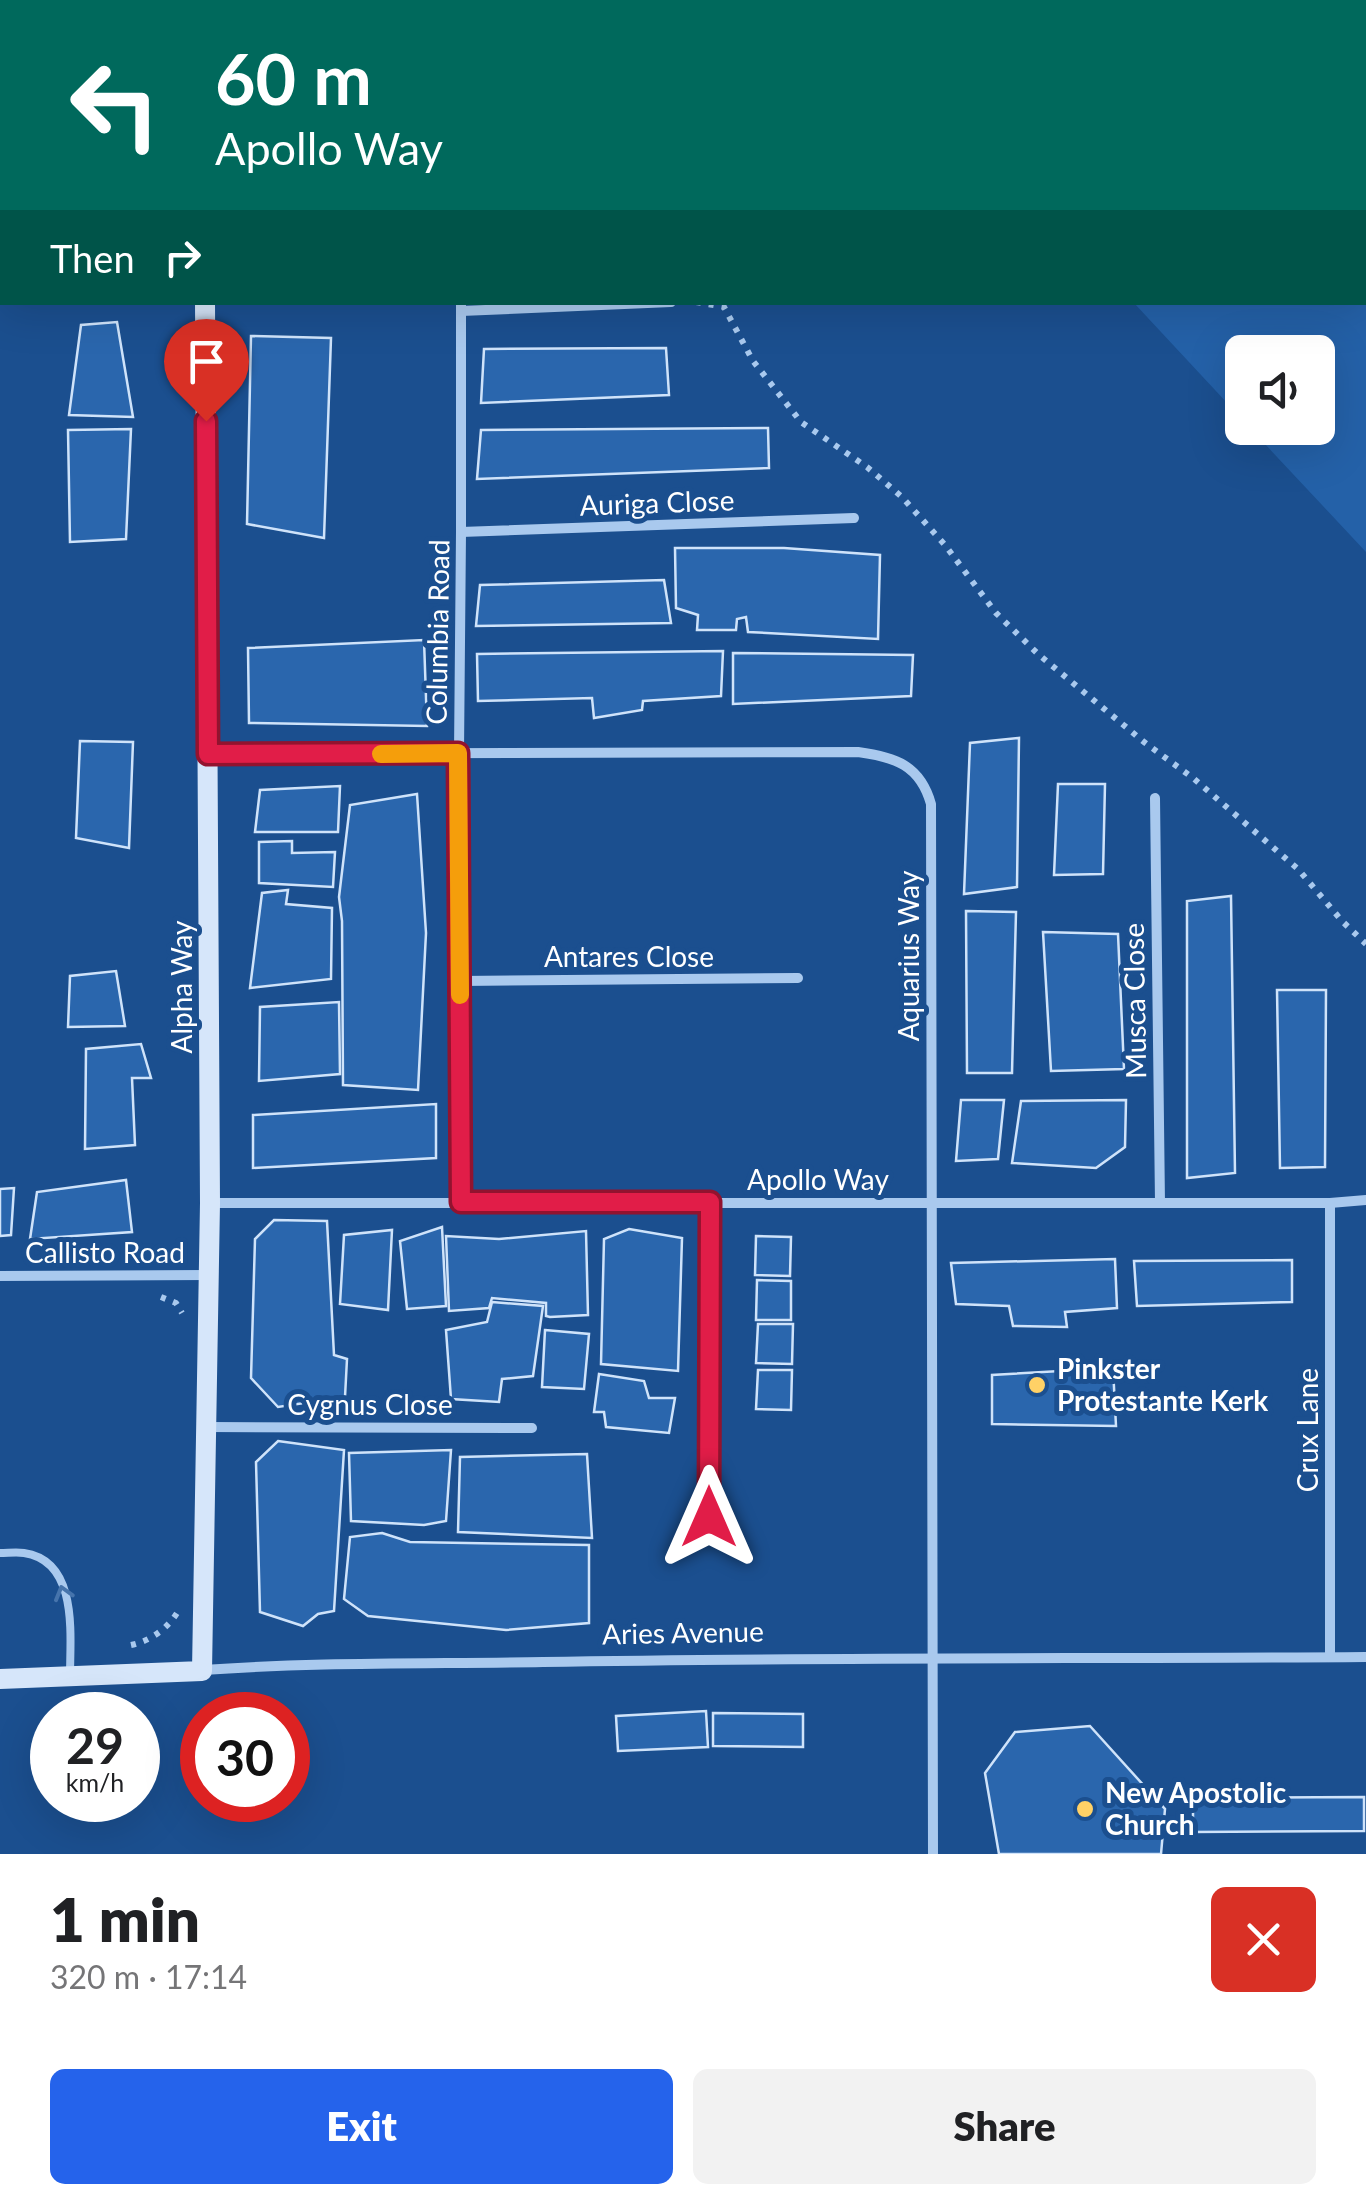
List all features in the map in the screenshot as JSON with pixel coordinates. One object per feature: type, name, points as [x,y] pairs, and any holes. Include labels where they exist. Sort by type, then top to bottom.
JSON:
[{"type":"street","name":"Alpha Way","points":[[202,1670],[210,1275],[205,305]]},
{"type":"street","points":[[461,307],[545,305]]},
{"type":"street","name":"Columbia Road","points":[[461,307],[461,1202]]},
{"type":"street","name":"Auriga Close","points":[[462,532],[854,518]]},
{"type":"street","name":"Aquarius Way","points":[[208,754],[858,752],[904,764],[926,788],[931,804],[933,1854]]},
{"type":"street","name":"Musca Close","points":[[1155,798],[1160,1203]]},
{"type":"street","name":"Antares Close","points":[[460,980],[798,978]]},
{"type":"street","name":"Apollo Way","points":[[210,1203],[1366,1200]]},
{"type":"street","points":[[709,1517],[710,1202]]},
{"type":"street","name":"Crux Lane","points":[[1330,1203],[1330,1658]]},
{"type":"street","name":"Callisto Road","points":[[0,1276],[210,1275]]},
{"type":"street","name":"Cygnus Close","points":[[207,1426],[532,1428]]},
{"type":"street","name":"Aries Avenue","points":[[0,1679],[261,1666],[1366,1657]]},
{"type":"lane","points":[[0,1553],[26,1553],[44,1560],[57,1573],[66,1590],[70,1676]]},
{"type":"path","points":[[713,305],[724,307],[753,362],[801,422],[867,467],[902,497],[996,613],[1038,654],[1193,778],[1298,869],[1366,944]]},
{"type":"path","points":[[126,1646],[160,1632],[181,1606]]},
{"type":"shaded area","points":[[1136,305],[1366,305],[1366,552],[1266,445],[1335,445],[1335,335],[1225,335],[1225,401]]},
{"type":"building","points":[[117,322],[133,417],[69,415],[81,325]]},
{"type":"building","points":[[251,336],[331,338],[324,538],[247,524]]},
{"type":"building","points":[[666,348],[669,395],[481,403],[484,349]]},
{"type":"building","points":[[768,428],[769,468],[477,479],[481,430]]},
{"type":"building","points":[[131,429],[126,539],[70,542],[68,430]]},
{"type":"building","points":[[675,548],[784,548],[880,555],[878,639],[748,632],[746,617],[737,619],[736,630],[697,630],[698,615],[676,608]]},
{"type":"building","points":[[664,580],[671,623],[476,626],[480,585]]},
{"type":"building","points":[[424,640],[427,726],[249,723],[248,648]]},
{"type":"building","points":[[723,651],[721,696],[643,701],[642,710],[594,718],[592,698],[478,701],[477,654]]},
{"type":"building","points":[[733,653],[913,655],[911,696],[733,704]]},
{"type":"building","points":[[1019,738],[1017,887],[964,894],[970,743]]},
{"type":"building","points":[[80,741],[133,742],[129,848],[76,838]]},
{"type":"building","points":[[1058,784],[1105,784],[1103,874],[1054,875]]},
{"type":"building","points":[[340,786],[338,832],[255,832],[260,790]]},
{"type":"building","points":[[417,794],[426,933],[418,1090],[343,1085],[339,897],[350,805]]},
{"type":"building","points":[[292,841],[292,853],[335,852],[333,887],[259,883],[259,842]]},
{"type":"building","points":[[288,890],[286,904],[332,908],[331,979],[250,988],[262,893]]},
{"type":"building","points":[[1231,896],[1235,1173],[1187,1178],[1187,901]]},
{"type":"building","points":[[966,911],[1016,912],[1012,1073],[967,1073]]},
{"type":"building","points":[[1043,932],[1118,934],[1124,1069],[1051,1071]]},
{"type":"building","points":[[116,971],[125,1026],[68,1027],[70,976]]},
{"type":"building","points":[[1277,990],[1326,990],[1325,1167],[1280,1168]]},
{"type":"building","points":[[339,1002],[340,1074],[259,1081],[260,1007]]},
{"type":"building","points":[[141,1044],[151,1078],[132,1078],[135,1145],[85,1149],[86,1049]]},
{"type":"building","points":[[961,1100],[1004,1100],[998,1159],[956,1161]]},
{"type":"building","points":[[1126,1100],[1125,1147],[1096,1168],[1012,1163],[1021,1101]]},
{"type":"building","points":[[436,1104],[436,1158],[253,1168],[253,1115]]},
{"type":"building","points":[[126,1180],[132,1232],[30,1239],[37,1192]]},
{"type":"building","points":[[14,1188],[11,1235],[0,1236],[0,1189]]},
{"type":"building","points":[[274,1220],[327,1221],[334,1355],[347,1359],[345,1397],[278,1407],[251,1378],[255,1239]]},
{"type":"building","points":[[442,1227],[446,1306],[407,1309],[400,1241]]},
{"type":"building","points":[[629,1229],[682,1238],[678,1371],[601,1364],[604,1239]]},
{"type":"building","points":[[392,1230],[388,1310],[340,1304],[344,1235]]},
{"type":"building","points":[[586,1231],[588,1315],[550,1317],[546,1316],[546,1303],[492,1298],[489,1308],[449,1311],[446,1236],[499,1239]]},
{"type":"building","points":[[756,1236],[791,1237],[790,1276],[755,1275]]},
{"type":"building","points":[[1115,1259],[1117,1308],[1065,1312],[1067,1327],[1013,1326],[1009,1306],[956,1304],[951,1263]]},
{"type":"building","points":[[1292,1260],[1292,1302],[1137,1306],[1134,1261]]},
{"type":"building","points":[[757,1280],[791,1281],[791,1320],[756,1320]]},
{"type":"building","points":[[492,1302],[543,1306],[533,1376],[502,1379],[499,1402],[451,1399],[446,1330],[487,1322]]},
{"type":"building","points":[[758,1324],[793,1324],[792,1364],[756,1363]]},
{"type":"building","points":[[545,1330],[589,1334],[584,1389],[542,1387]]},
{"type":"building","points":[[1113,1368],[1116,1426],[992,1424],[992,1375]]},
{"type":"building","points":[[758,1370],[792,1370],[791,1410],[756,1409]]},
{"type":"building","points":[[599,1374],[644,1381],[649,1398],[675,1398],[669,1433],[606,1427],[604,1412],[594,1412]]},
{"type":"building","points":[[278,1441],[344,1450],[334,1611],[318,1614],[303,1626],[260,1612],[256,1462]]},
{"type":"building","points":[[451,1450],[446,1521],[424,1525],[351,1521],[349,1453]]},
{"type":"building","points":[[587,1454],[592,1538],[458,1532],[460,1457]]},
{"type":"building","points":[[382,1533],[410,1542],[589,1545],[589,1623],[506,1630],[368,1616],[344,1599],[350,1537]]},
{"type":"building","points":[[706,1711],[708,1747],[618,1751],[616,1716]]},
{"type":"building","points":[[713,1713],[803,1714],[803,1747],[713,1746]]},
{"type":"building","points":[[1090,1726],[1165,1809],[1161,1854],[999,1854],[985,1773],[1015,1732]]},
{"type":"building","points":[[1364,1797],[1364,1831],[1193,1832],[1193,1798]]},
{"type":"slow traffic","points":[[381,754],[458,753],[460,995]]},
{"type":"place","name":"Pinkster Protestante Kerk","points":[[1037,1385]]},
{"type":"place","name":"New Apostolic Church","points":[[1085,1809]]},
{"type":"route","points":[[206,421],[208,754],[458,753],[461,1202],[710,1202],[709,1517]]}]
